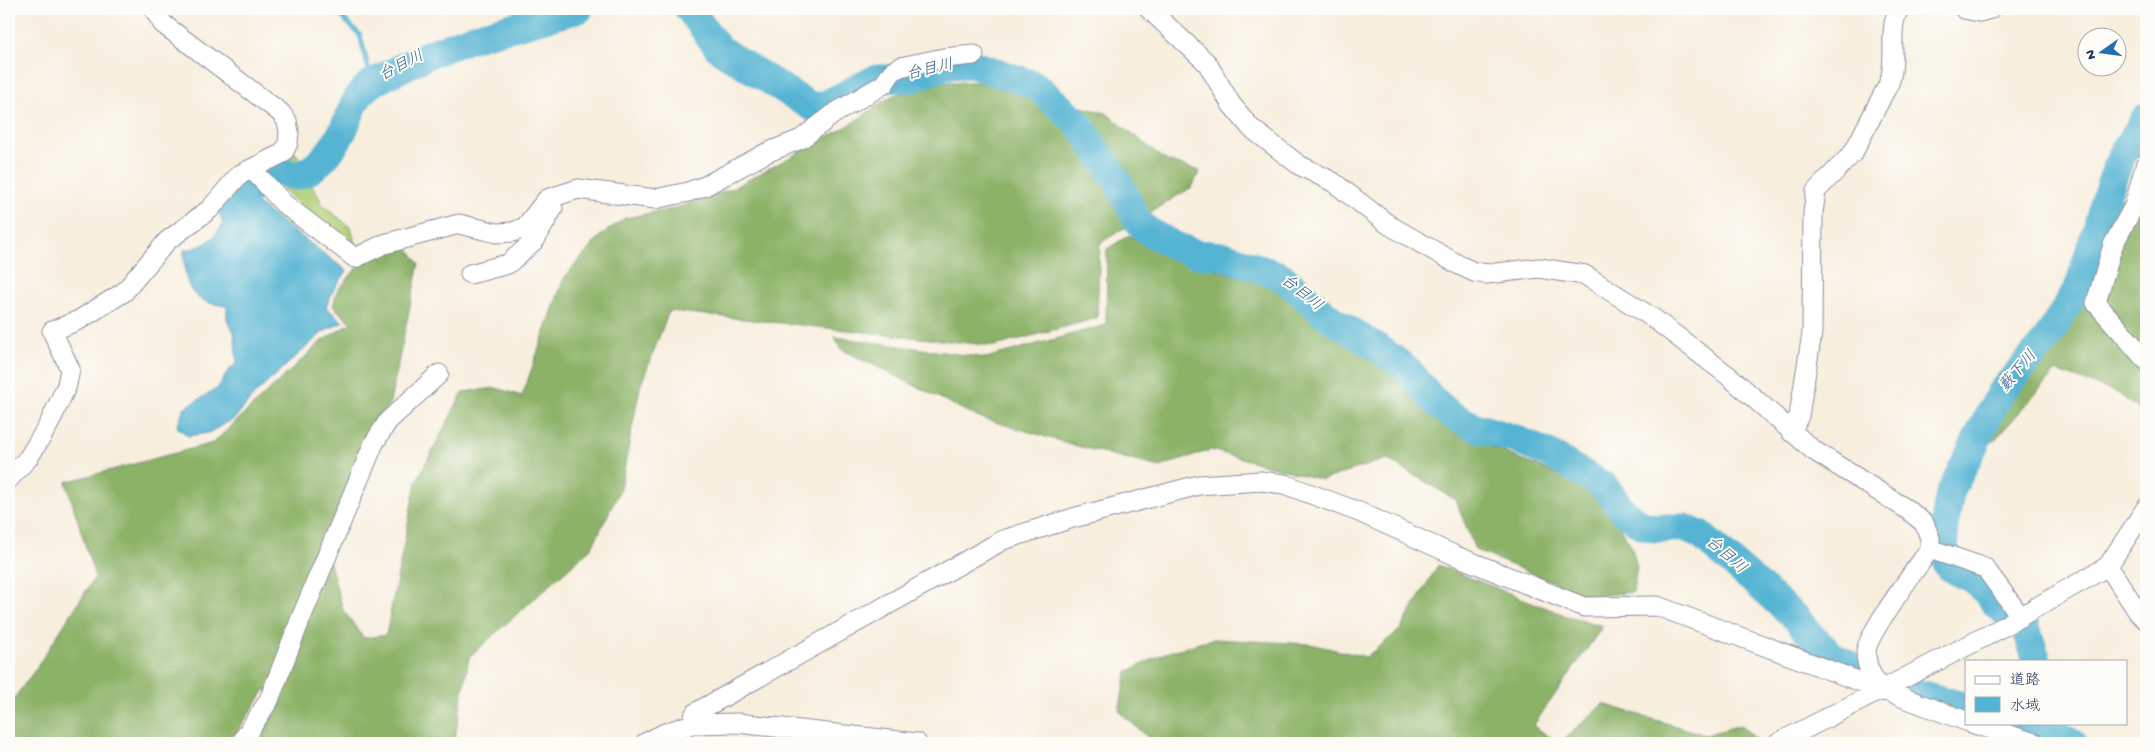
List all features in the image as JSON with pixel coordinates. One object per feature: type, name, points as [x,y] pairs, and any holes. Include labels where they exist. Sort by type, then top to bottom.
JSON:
[{"type":"street","points":[[9,480],[29,457],[49,424],[67,385],[70,369],[52,331],[79,320],[124,292],[167,241],[210,209],[239,175],[253,170],[283,153],[288,143],[287,121],[281,113],[235,76],[163,24],[154,9]]},
{"type":"street","points":[[1149,9],[1207,63],[1231,104],[1251,128],[1299,165],[1333,182],[1389,225],[1474,272],[1487,274],[1539,268],[1585,276],[1653,318],[1730,377],[1791,432],[1814,450],[1908,510],[1924,523],[1938,552],[1985,568],[2021,616]]},
{"type":"street","points":[[1791,432],[1799,416],[1812,333],[1813,213],[1816,191],[1853,153],[1889,83],[1893,71],[1895,18],[1899,9]]},
{"type":"street","points":[[1964,9],[1979,12],[1990,9]]},
{"type":"street","points":[[253,170],[283,204],[356,258],[384,244],[459,224],[497,233],[513,232],[526,227],[547,200],[558,194],[578,189],[655,199],[705,186],[766,153],[802,139],[834,113],[888,78],[900,67],[944,58],[974,55]]},
{"type":"street","points":[[2146,164],[2134,206],[2113,246],[2096,303],[2146,360]]},
{"type":"street","points":[[470,274],[508,264],[535,240],[550,211],[560,202],[600,191]]},
{"type":"street","points":[[241,743],[269,700],[374,443],[388,421],[439,374]]},
{"type":"street","points":[[692,724],[695,713],[1003,540],[1074,518],[1198,485],[1261,481],[1284,484],[1359,512],[1454,554],[1584,607],[1657,606],[1965,721]]},
{"type":"street","points":[[1778,743],[1883,690],[2021,616],[2108,566],[2146,508]]},
{"type":"street","points":[[1883,690],[1872,679],[1866,650],[1873,633],[1938,552]]},
{"type":"street","points":[[2108,566],[2138,612],[2146,620]]},
{"type":"street","points":[[645,743],[665,733],[692,724],[738,723],[917,743]]},
{"type":"street","points":[[1974,724],[2035,743]]},
{"type":"green space","points":[[940,82],[980,82],[1106,113],[1167,161],[1200,171],[1192,187],[1100,243],[1097,318],[995,346],[669,311],[640,387],[620,490],[592,547],[469,657],[454,743],[255,743],[273,707],[266,688],[230,743],[9,743],[9,705],[35,670],[95,577],[66,482],[213,443],[323,340],[351,323],[333,306],[337,291],[355,270],[386,249],[407,247],[419,263],[390,402],[372,429],[324,542],[343,610],[364,638],[386,635],[416,482],[463,392],[496,388],[522,396],[564,278],[600,236],[625,218],[672,209],[733,188],[846,127],[892,96]]},
{"type":"green space","points":[[292,150],[314,173],[308,177],[323,205],[351,228],[356,247],[319,224],[265,169]]},
{"type":"green space","points":[[2146,192],[2146,416],[2118,393],[2056,371],[1993,442],[1983,441],[2005,401],[2068,322],[2116,201]]},
{"type":"green space","points":[[1129,235],[1169,258],[1268,283],[1392,376],[1449,429],[1570,480],[1606,506],[1631,545],[1637,567],[1633,592],[1589,597],[1475,550],[1456,500],[1387,459],[1322,480],[1211,450],[1159,467],[978,417],[841,349],[835,337],[986,358],[1106,325],[1107,249]]},
{"type":"green space","points":[[1438,565],[1567,616],[1603,626],[1533,726],[1560,743],[1166,743],[1152,741],[1119,711],[1127,672],[1165,653],[1213,639],[1310,644],[1366,657],[1400,630]]},
{"type":"green space","points":[[1603,704],[1705,735],[1741,725],[1760,743],[1560,743]]},
{"type":"water","points":[[238,189],[347,271],[334,289],[326,307],[343,322],[323,332],[256,393],[234,419],[208,433],[188,436],[177,427],[184,408],[218,388],[228,371],[237,363],[234,332],[227,320],[227,306],[204,301],[191,290],[185,274],[184,250],[202,245],[211,239],[223,223],[217,207]]},
{"type":"waterway","points":[[334,9],[360,35],[372,83]]},
{"type":"waterway","name":"台目川","points":[[268,172],[276,170],[296,176],[317,165],[329,153],[338,139],[361,93],[372,83],[429,54],[475,37],[579,9]]},
{"type":"waterway","name":"台目川","points":[[689,9],[719,49],[812,107],[825,105],[876,79],[913,78],[947,65],[971,64],[1035,85],[1078,123],[1117,180],[1137,220],[1148,231],[1173,245],[1197,254],[1224,256],[1281,276],[1331,319],[1383,351],[1409,371],[1432,399],[1450,414],[1475,427],[1515,439],[1551,455],[1604,486],[1625,513],[1642,525],[1655,528],[1685,528],[1702,536],[1796,618],[1813,638],[1834,657],[1861,671]]},
{"type":"waterway","name":"藪下川","points":[[2005,612],[1978,583],[1947,565],[1943,533],[1950,493],[2000,393],[2045,342],[2079,286],[2109,188],[2121,157],[2146,117]]},
{"type":"waterway","points":[[243,197],[253,186]]},
{"type":"waterway","name":"藪下川","points":[[2025,625],[2037,660]]},
{"type":"waterway","name":"台目川","points":[[1905,690],[1965,707]]},
{"type":"waterway","name":"台目川","points":[[2018,724],[2048,730],[2072,743]]}]
